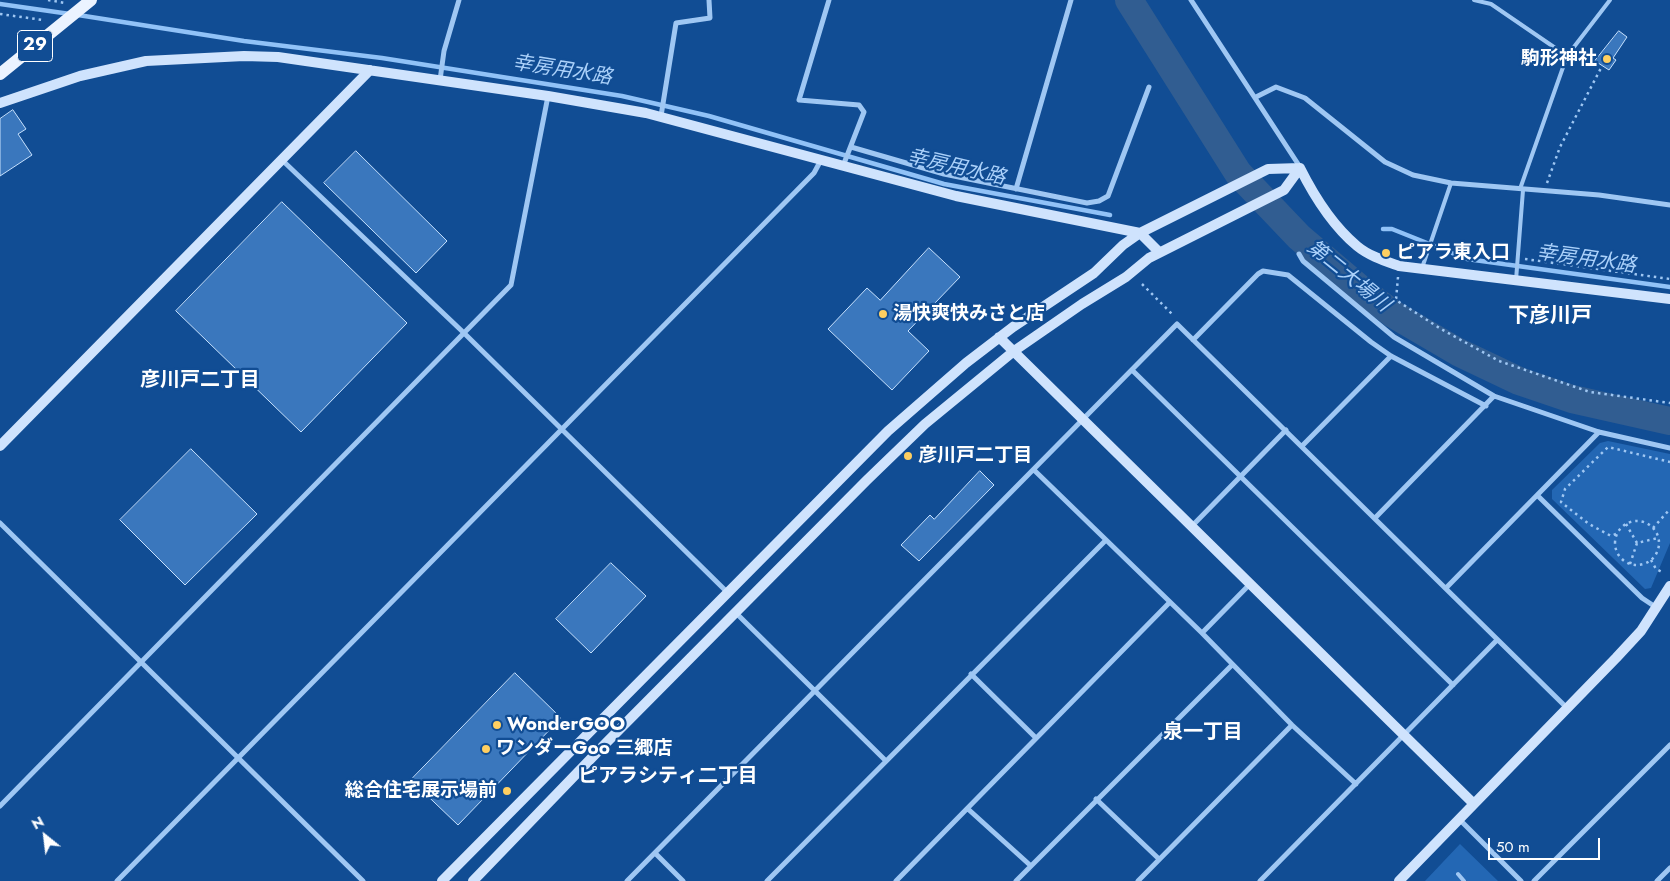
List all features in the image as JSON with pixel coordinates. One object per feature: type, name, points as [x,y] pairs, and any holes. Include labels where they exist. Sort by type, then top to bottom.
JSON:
[{"type":"main road","name":"29","points":[[0,74],[91,0]]},
{"type":"street","points":[[440,80],[442,61],[459,0]]},
{"type":"street","points":[[661,116],[676,23],[710,18],[709,0]]},
{"type":"street","points":[[829,0],[799,100],[859,105],[864,112],[843,167]]},
{"type":"street","points":[[1016,189],[1071,0]]},
{"type":"street","points":[[1191,0],[1256,98],[1300,168],[1309,186],[1334,222],[1357,246],[1382,260],[1399,266],[1516,276],[1670,299]]},
{"type":"street","points":[[0,103],[80,76],[146,61],[244,56],[278,57],[548,96],[661,116],[843,167],[956,196],[1140,233],[1159,252]]},
{"type":"street","points":[[0,446],[370,70]]},
{"type":"street","points":[[851,147],[944,174],[1087,203],[1099,201],[1108,196],[1149,87]]},
{"type":"street","points":[[1256,98],[1276,87],[1305,98],[1395,168],[1413,175],[1451,183],[1599,195],[1670,205]]},
{"type":"street","points":[[0,806],[512,285],[548,96]]},
{"type":"street","points":[[281,160],[464,333],[727,592]]},
{"type":"street","points":[[117,881],[814,173],[821,160]]},
{"type":"street","points":[[442,881],[727,592],[888,431],[929,393],[999,337],[1094,273],[1123,244],[1140,233],[1268,169],[1300,168]]},
{"type":"street","points":[[473,881],[925,424],[1014,351],[1082,304],[1126,277],[1159,252],[1284,190],[1300,168]]},
{"type":"street","points":[[1300,254],[1303,261],[1394,337],[1494,396],[1599,432],[1670,448]]},
{"type":"street","points":[[1193,340],[1263,271],[1288,275],[1371,342],[1392,356],[1486,406]]},
{"type":"street","points":[[627,881],[1177,324],[1567,708]]},
{"type":"street","points":[[999,337],[1474,804]]},
{"type":"street","points":[[1302,446],[1392,356]]},
{"type":"street","points":[[1132,370],[1453,685]]},
{"type":"street","points":[[1375,518],[1494,396]]},
{"type":"street","points":[[1192,526],[1286,430]]},
{"type":"street","points":[[1446,588],[1599,432]]},
{"type":"street","points":[[1034,470],[1202,633],[1292,725],[1356,784]]},
{"type":"street","points":[[1538,496],[1642,598],[1657,608]]},
{"type":"street","points":[[0,523],[363,881]]},
{"type":"street","points":[[767,881],[1106,540]]},
{"type":"street","points":[[1202,633],[1250,584]]},
{"type":"street","points":[[1399,881],[1622,651],[1657,608],[1670,586]]},
{"type":"street","points":[[896,881],[1170,602]]},
{"type":"street","points":[[736,613],[886,761]]},
{"type":"street","points":[[1260,881],[1497,640]]},
{"type":"street","points":[[1016,881],[1232,665]]},
{"type":"street","points":[[971,674],[1036,738]]},
{"type":"street","points":[[1138,881],[1292,725]]},
{"type":"street","points":[[1534,881],[1670,745]]},
{"type":"street","points":[[1096,799],[1159,859]]},
{"type":"street","points":[[968,809],[1031,866]]},
{"type":"street","points":[[1459,819],[1521,881]]},
{"type":"street","points":[[654,853],[682,881]]},
{"type":"street","points":[[1657,881],[1670,868]]},
{"type":"lane","points":[[1474,0],[1491,4],[1566,56]]},
{"type":"lane","points":[[1516,276],[1522,189],[1566,56],[1610,0]]},
{"type":"lane","points":[[1422,268],[1425,253],[1451,183]]},
{"type":"lane","points":[[1458,874],[1464,881]]},
{"type":"path","points":[[0,14],[66,21]]},
{"type":"path","points":[[1544,191],[1560,147],[1601,68]]},
{"type":"path","points":[[1518,258],[1670,279]]},
{"type":"path","points":[[1399,266],[1396,300],[1441,330],[1499,361],[1590,392],[1670,403]]},
{"type":"path","points":[[1142,284],[1174,317],[1177,324]]},
{"type":"path","points":[[1616,534],[1614,544],[1616,552],[1623,561],[1630,564],[1644,564],[1651,560],[1659,548],[1658,538],[1653,528],[1644,522],[1636,521],[1626,524],[1616,534],[1611,536],[1602,531],[1561,502],[1565,489],[1608,447],[1670,462]]},
{"type":"path","points":[[1653,528],[1670,509]]},
{"type":"path","points":[[1626,524],[1637,543],[1630,564]]},
{"type":"path","points":[[1637,543],[1658,538]]},
{"type":"path","points":[[1651,560],[1656,569],[1664,573]]},
{"type":"shaded area","points":[[1608,441],[1670,454],[1670,543],[1651,588],[1645,589],[1552,499],[1552,490],[1600,443]]},
{"type":"shaded area","points":[[1460,844],[1498,881],[1425,881]]},
{"type":"building","points":[[1619,31],[1627,37],[1613,58],[1616,60],[1609,70],[1595,61]]},
{"type":"building","points":[[13,110],[26,129],[18,134],[32,155],[0,176],[0,119]]},
{"type":"building","points":[[356,151],[447,241],[416,273],[324,183]]},
{"type":"building","points":[[282,202],[407,323],[301,432],[176,311]]},
{"type":"building","name":"湯快爽快みさと店","points":[[929,248],[960,277],[908,331],[929,351],[892,390],[828,329],[867,288],[880,300]]},
{"type":"building","points":[[191,449],[257,514],[185,585],[120,520]]},
{"type":"building","points":[[980,471],[994,485],[919,561],[901,545],[930,515],[934,519]]},
{"type":"building","points":[[611,563],[646,596],[591,653],[556,619]]},
{"type":"building","name":"ワンダーGoo 三郷店","points":[[515,673],[561,718],[458,825],[411,780]]},
{"type":"waterway","name":"第二大場川","points":[[1129,0],[1238,173],[1299,237],[1358,287],[1393,314],[1458,352],[1519,381],[1572,399],[1670,421]]},
{"type":"waterway","name":"幸房用水路","points":[[0,4],[70,14]]},
{"type":"waterway","name":"幸房用水路","points":[[78,15],[244,41],[382,58],[622,96],[709,116],[944,184],[1110,215]]},
{"type":"waterway","name":"幸房用水路","points":[[1383,229],[1392,229],[1467,259],[1670,287]]},
{"type":"place","name":"駒形神社","points":[[1607,59]]},
{"type":"place","name":"ピアラ東入口","points":[[1386,253]]},
{"type":"place","name":"湯快爽快みさと店","points":[[883,314]]},
{"type":"place","name":"彦川戸二丁目","points":[[908,456]]},
{"type":"place","name":"WonderGOO","points":[[497,725]]},
{"type":"place","name":"ワンダーGoo 三郷店","points":[[486,749]]},
{"type":"place","name":"総合住宅展示場前","points":[[507,791]]},
{"type":"district","name":"下彦川戸","points":[[1550,317]]},
{"type":"district","name":"彦川戸二丁目","points":[[200,381]]},
{"type":"district","name":"泉一丁目","points":[[1203,733]]},
{"type":"district","name":"ピアラシティ二丁目","points":[[668,777]]}]
